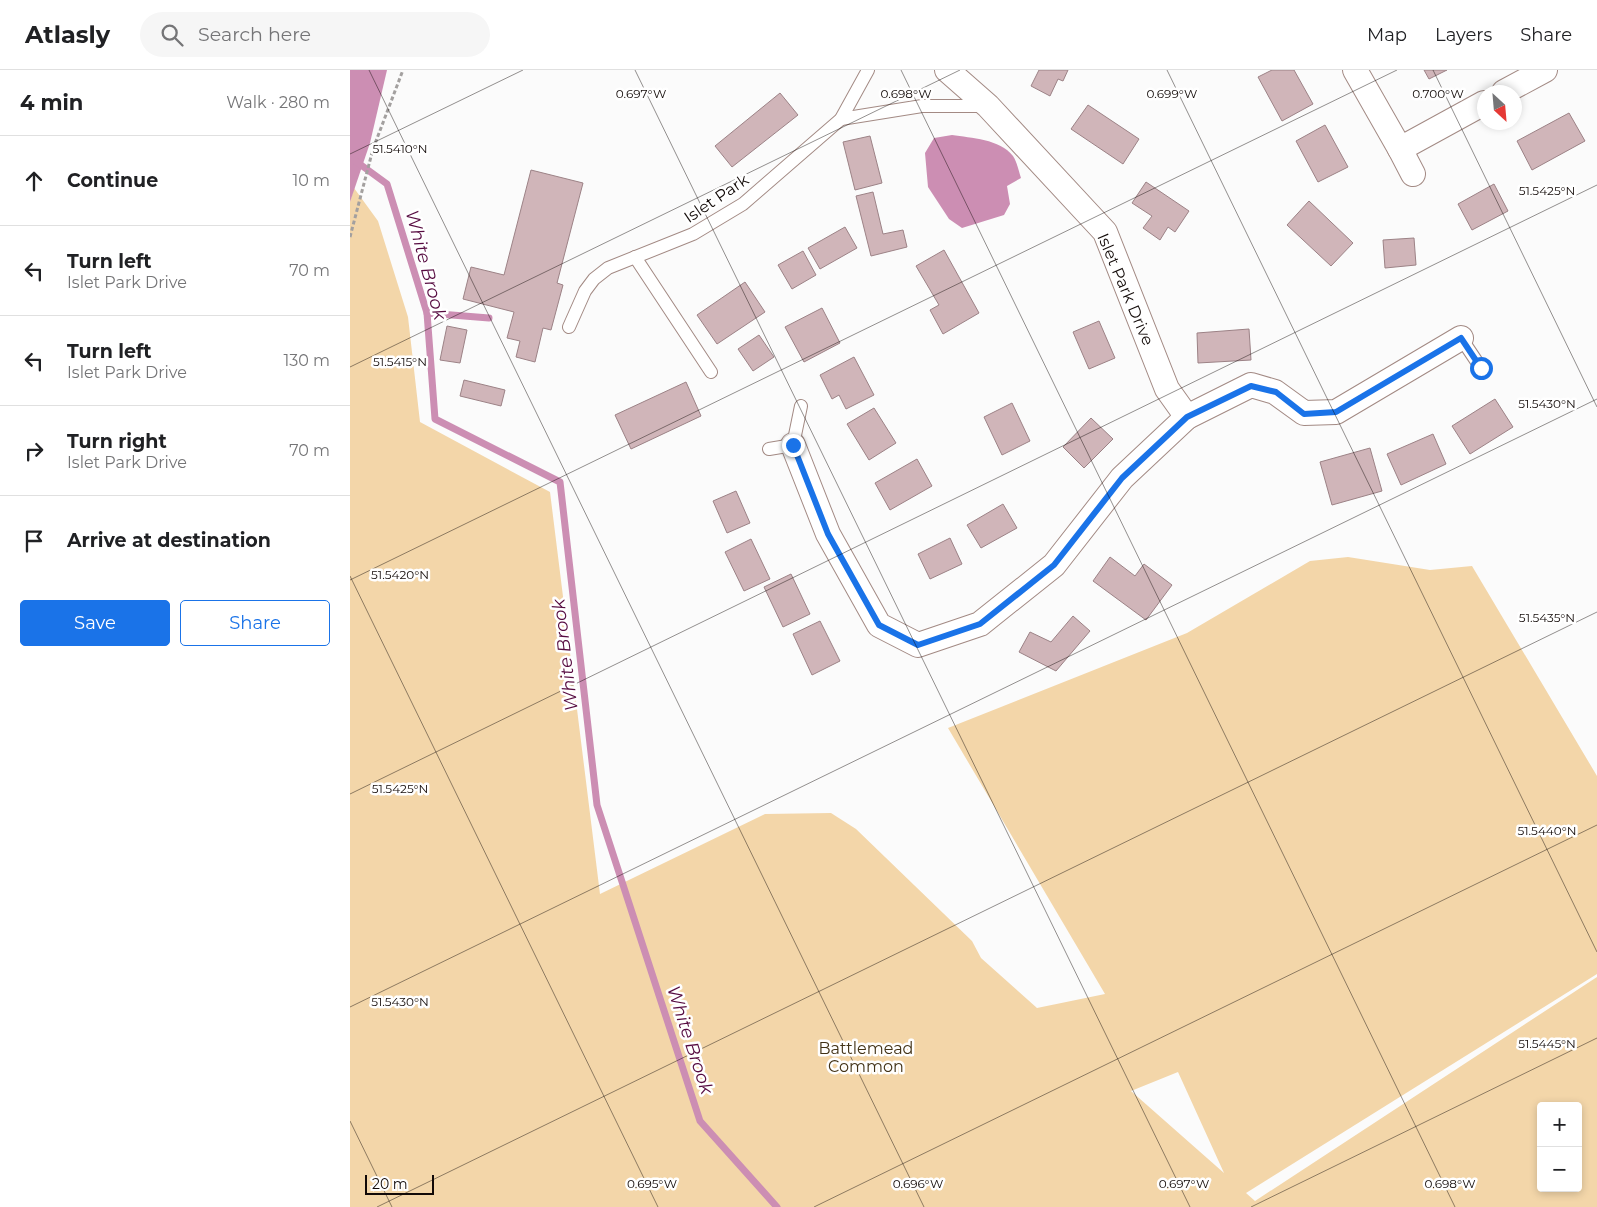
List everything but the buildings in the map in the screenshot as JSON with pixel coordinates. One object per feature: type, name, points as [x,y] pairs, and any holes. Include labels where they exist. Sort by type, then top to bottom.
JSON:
[{"type":"street","name":"Islet Park Drive","points":[[947,70],[988,106],[1105,232],[1166,388],[1187,417]]},
{"type":"street","points":[[1355,70],[1413,174]]},
{"type":"street","points":[[1517,85],[1544,70]]},
{"type":"street","points":[[1400,149],[1477,107]]},
{"type":"street","points":[[793,445],[828,534],[879,625],[918,645],[980,624],[1054,565],[1122,478],[1187,417],[1251,386],[1276,392],[1304,414],[1336,412],[1461,338]]},
{"type":"lane","name":"Islet Park","points":[[569,327],[585,291],[594,279],[608,268],[693,234],[743,204],[841,119],[868,70]]},
{"type":"lane","points":[[841,119],[922,106],[988,106]]},
{"type":"lane","points":[[635,257],[711,372]]},
{"type":"lane","points":[[1461,338],[1481,368]]},
{"type":"lane","points":[[769,449],[793,445],[801,406]]},
{"type":"path","points":[[350,237],[373,148],[403,70]]},
{"type":"green space","name":"Battlemead Common","points":[[354,188],[378,221],[408,317],[420,422],[550,492],[600,894],[765,814],[831,813],[856,829],[972,941],[981,958],[1037,1008],[1105,994],[948,728],[1187,633],[1310,561],[1348,557],[1430,570],[1472,566],[1597,776],[1597,974],[1246,1193],[1255,1201],[1597,977],[1597,1207],[350,1207],[350,202]],"holes":[[[1178,1072],[1224,1173],[1131,1091]]]},
{"type":"shaded area","points":[[350,70],[387,70],[370,143],[350,202]]},
{"type":"shaded area","points":[[952,135],[976,138],[993,143],[1001,146],[1013,156],[1021,178],[1007,186],[1010,204],[1004,215],[962,228],[949,219],[928,187],[925,153],[934,138]]},
{"type":"waterway","name":"White Brook","points":[[350,157],[387,184],[427,313],[435,419],[560,482],[597,805],[700,1121],[777,1207]]},
{"type":"waterway","points":[[427,313],[489,318]]},
{"type":"route","points":[[793,445],[828,534],[879,625],[918,645],[980,624],[1054,565],[1122,478],[1187,417],[1251,386],[1276,392],[1304,414],[1336,412],[1461,338],[1481,368]]}]
